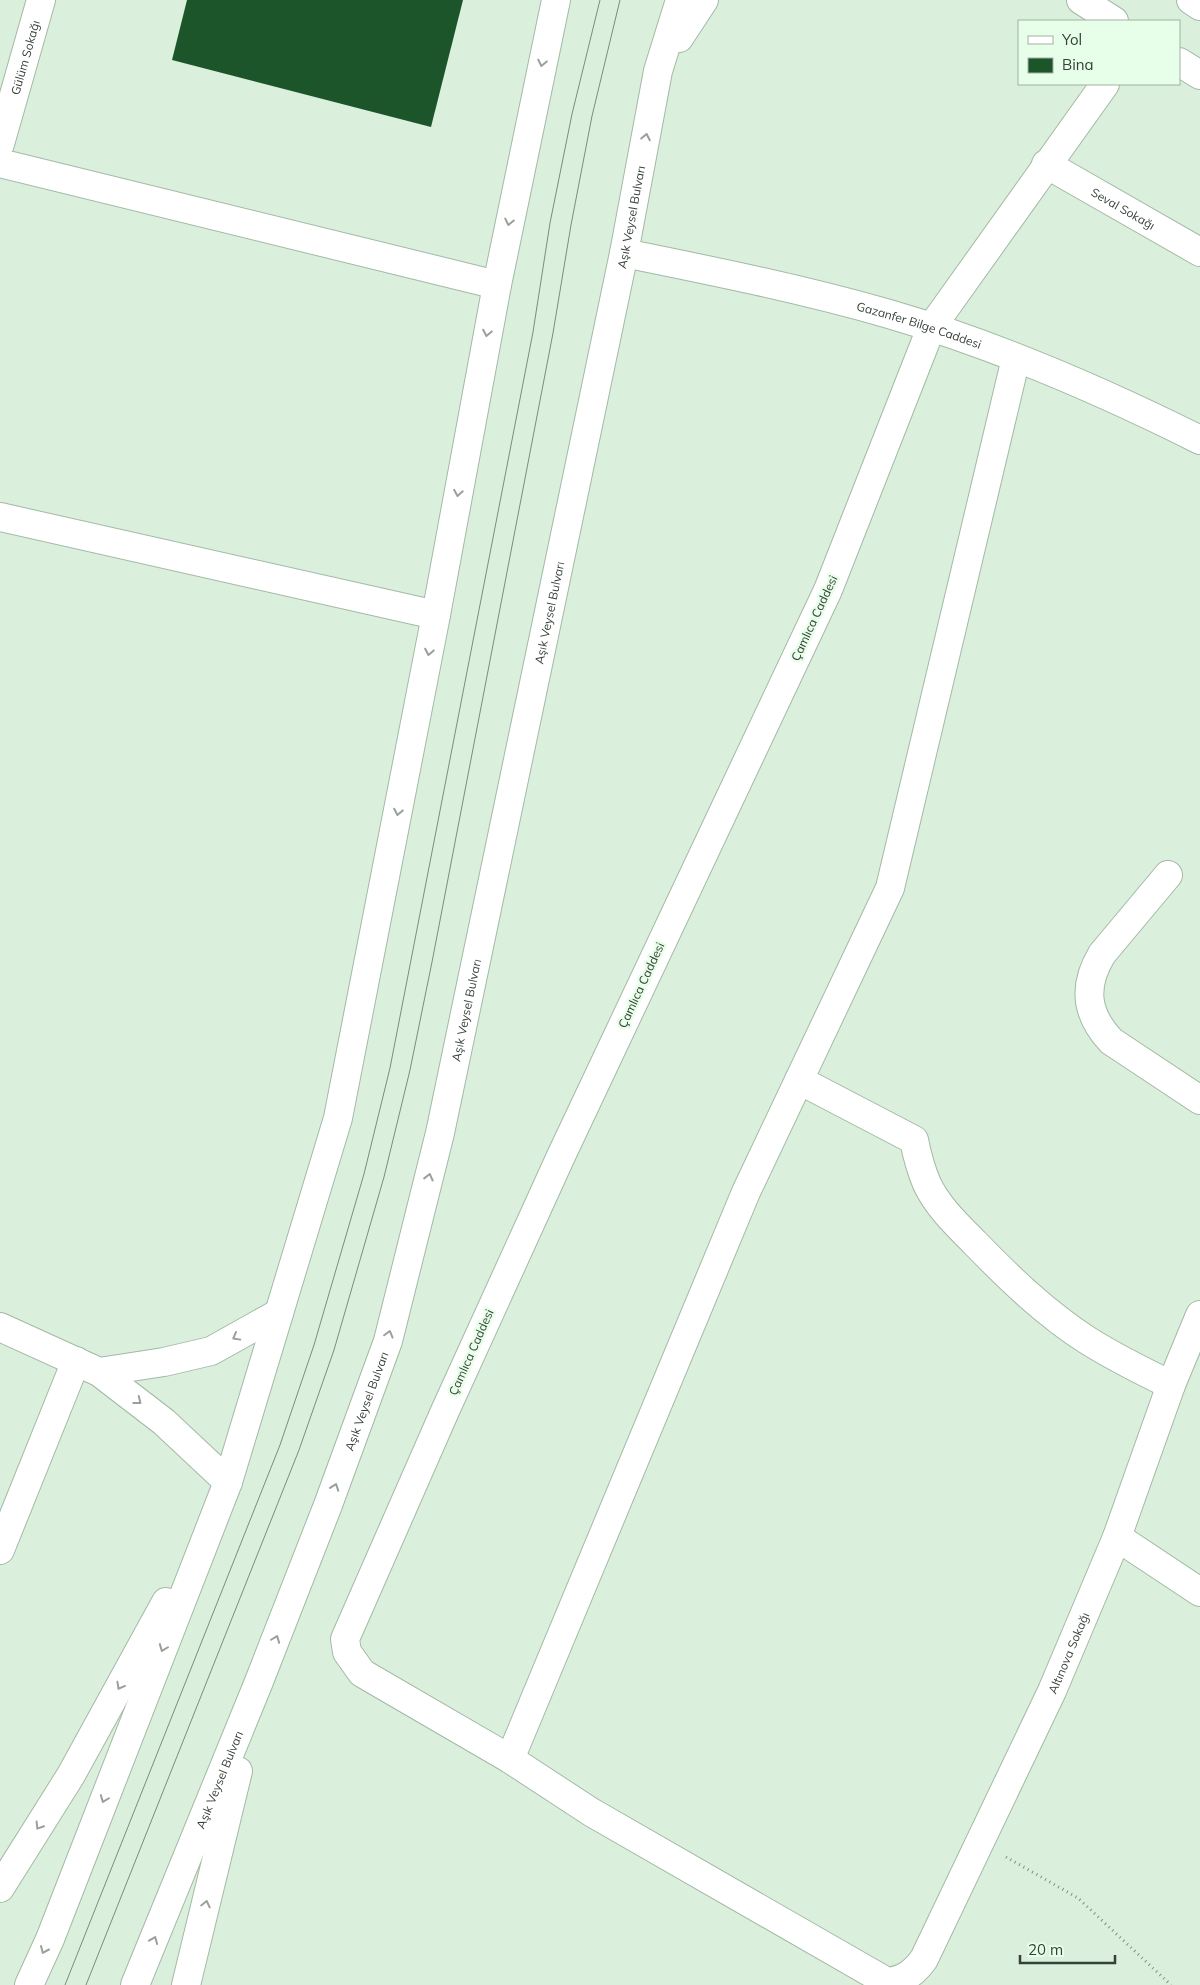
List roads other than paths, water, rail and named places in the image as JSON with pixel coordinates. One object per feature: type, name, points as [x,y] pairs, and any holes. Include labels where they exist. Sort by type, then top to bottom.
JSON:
[{"type":"street","name":"Gülüm Sokağı","points":[[0,144],[41,0]]},
{"type":"street","name":"Aşık Veysel Bulvarı","points":[[135,1985],[258,1684],[328,1505],[388,1341],[440,1133],[624,253],[658,71],[680,0]]},
{"type":"street","points":[[658,71],[704,0]]},
{"type":"street","points":[[1081,0],[1112,20]]},
{"type":"street","points":[[1191,0],[1200,6]]},
{"type":"street","points":[[29,1985],[50,1939],[224,1493],[338,1118],[436,614],[496,285],[553,5]]},
{"type":"street","points":[[1180,63],[1200,75]]},
{"type":"street","name":"Çamlıca Caddesi","points":[[510,1759],[362,1673],[347,1652],[345,1639],[445,1411],[557,1165],[828,590],[931,328],[1103,85]]},
{"type":"street","points":[[0,163],[496,285]]},
{"type":"street","name":"Seval Sokağı","points":[[1046,164],[1200,252]]},
{"type":"street","name":"Gazanfer Bilge Caddesi","points":[[624,253],[798,289],[890,314],[1016,358],[1133,407],[1200,440]]},
{"type":"street","points":[[894,1981],[591,1812],[510,1759],[746,1192],[890,888],[1016,358]]},
{"type":"street","points":[[0,517],[436,614]]},
{"type":"street","points":[[1168,875],[1102,954],[1094,968],[1089,983],[1089,998],[1092,1014],[1100,1029],[1111,1041],[1200,1100]]},
{"type":"street","points":[[799,1080],[914,1140],[919,1163],[928,1185],[941,1207],[1002,1270],[1047,1311],[1086,1339],[1127,1364],[1171,1385]]},
{"type":"street","points":[[87,1366],[164,1362],[210,1351],[279,1313]]},
{"type":"street","name":"Altınova Sokağı","points":[[894,1981],[916,1969],[924,1959],[1052,1690],[1118,1537],[1171,1385],[1200,1316]]},
{"type":"street","points":[[0,1327],[87,1366],[164,1422],[224,1493]]},
{"type":"street","points":[[0,1550],[87,1366]]},
{"type":"street","points":[[0,1888],[71,1774],[224,1493]]},
{"type":"street","points":[[1118,1537],[1200,1592]]},
{"type":"street","points":[[186,1985],[258,1684]]},
{"type":"tram line","points":[[65,1985],[280,1445],[314,1345],[364,1174],[390,1068],[533,332],[550,223],[572,114],[600,0]]},
{"type":"tram line","points":[[86,1985],[299,1450],[334,1350],[384,1177],[410,1070],[432,962],[553,333],[592,116],[620,0]]}]
